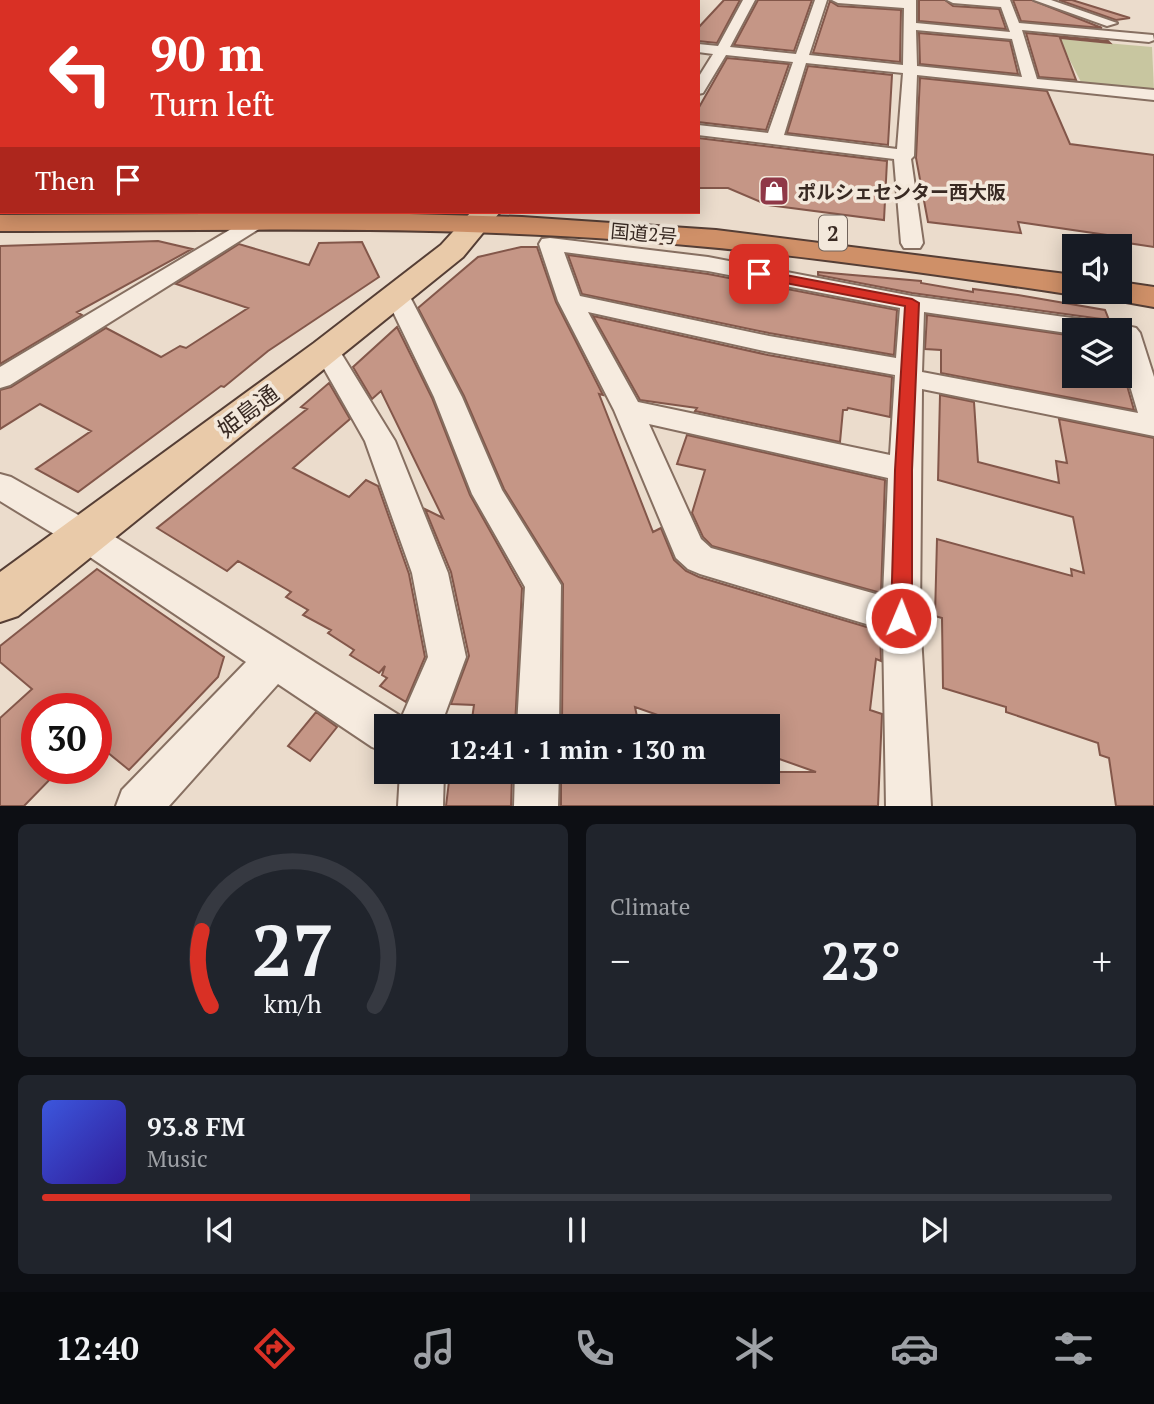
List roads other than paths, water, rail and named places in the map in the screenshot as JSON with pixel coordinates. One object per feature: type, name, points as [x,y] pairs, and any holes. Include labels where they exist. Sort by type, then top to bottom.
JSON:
[{"type":"highway","name":"国道2号","points":[[617,214],[727,222],[912,243],[1062,265]]},
{"type":"highway","name":"国道2号","points":[[0,223],[255,223],[481,218],[731,240],[912,261],[1062,283]]},
{"type":"highway","points":[[1132,277],[1154,281]]},
{"type":"highway","points":[[1132,294],[1154,297]]},
{"type":"main road","name":"姫島通","points":[[0,600],[327,351],[452,251],[481,218]]},
{"type":"street","points":[[700,87],[749,0]]},
{"type":"street","points":[[774,139],[821,0]]},
{"type":"street","points":[[700,130],[905,156],[910,68],[909,26],[913,7],[838,0]]},
{"type":"street","points":[[953,0],[1005,2],[1030,81]]},
{"type":"street","points":[[1040,0],[1151,40]]},
{"type":"street","points":[[1082,0],[1114,11]]},
{"type":"street","points":[[909,26],[1011,24],[1151,40]]},
{"type":"street","points":[[700,48],[1154,95]]},
{"type":"street","points":[[902,155],[912,243]]},
{"type":"street","points":[[0,379],[255,223]]},
{"type":"street","points":[[901,618],[700,559],[688,548],[628,410],[570,301],[550,244],[708,264],[912,303],[1062,324]]},
{"type":"street","points":[[397,295],[448,397],[488,494],[543,586],[538,714]]},
{"type":"street","points":[[570,301],[1154,426]]},
{"type":"street","points":[[909,806],[901,618],[904,470],[912,303]]},
{"type":"street","points":[[1132,334],[1154,338]]},
{"type":"street","points":[[327,351],[380,441],[430,573],[447,657],[424,714]]},
{"type":"street","points":[[1132,366],[1154,420]]},
{"type":"street","points":[[628,410],[904,470]]},
{"type":"street","points":[[0,486],[84,535],[374,724]]},
{"type":"street","points":[[138,806],[274,660]]},
{"type":"street","points":[[420,806],[421,784]]},
{"type":"street","points":[[536,806],[537,784]]},
{"type":"place","name":"ポルシェセンター西大阪","points":[[774,191]]}]
